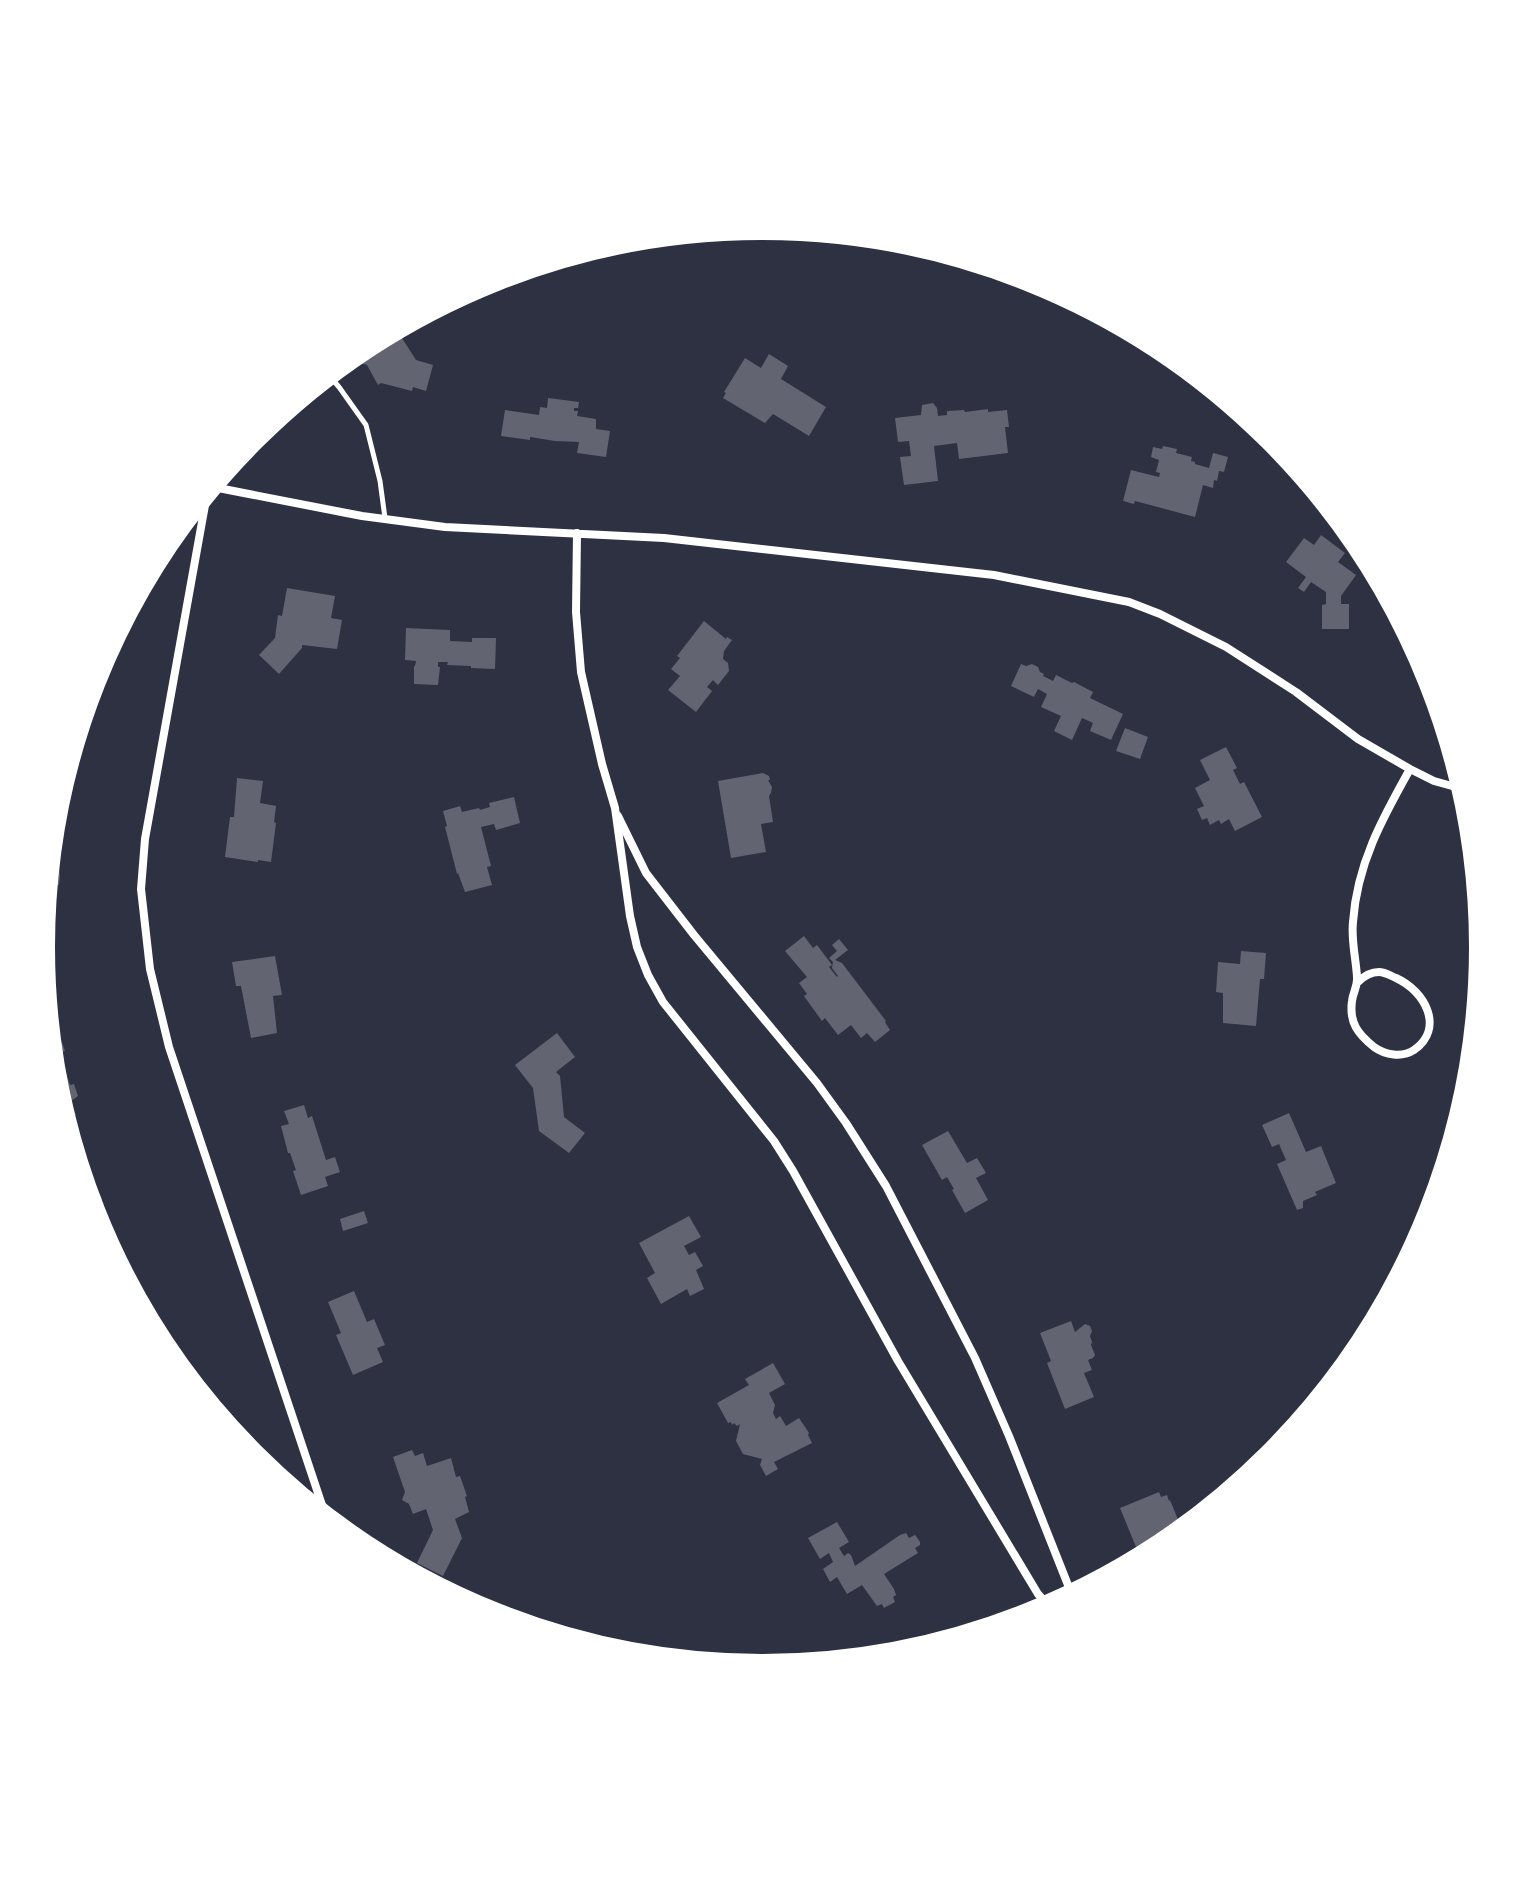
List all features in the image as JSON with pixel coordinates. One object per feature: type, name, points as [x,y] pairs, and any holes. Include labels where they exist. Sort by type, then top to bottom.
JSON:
[{"type":"street","points":[[220,486],[362,516],[445,527],[664,538],[994,575],[1129,602],[1226,647],[1296,692],[1358,739],[1434,781],[1455,787]]},
{"type":"street","points":[[205,504],[145,839],[141,889],[148,956],[169,1047],[323,1507]]},
{"type":"street","points":[[577,533],[576,612],[581,672],[615,808],[630,916],[648,975],[663,1002],[774,1141],[793,1171],[898,1361],[1044,1601]]},
{"type":"street","points":[[1358,982],[1365,975],[1381,971],[1402,981],[1420,996],[1428,1010],[1430,1029],[1425,1039],[1412,1051],[1398,1055],[1380,1052],[1358,1034],[1352,1017],[1352,1000],[1358,982],[1352,925],[1359,878],[1382,818],[1410,769]]},
{"type":"street","points":[[615,808],[646,873],[817,1083],[886,1186],[975,1358],[1009,1436],[1068,1590]]},
{"type":"lane","points":[[332,379],[366,425],[380,481],[385,519]]},
{"type":"building","points":[[400,334],[416,360],[433,365],[426,391],[413,387],[412,391],[381,383],[378,385],[367,365],[356,362]]},
{"type":"building","points":[[769,354],[788,366],[781,379],[826,407],[809,436],[773,414],[765,423],[723,398],[745,358],[761,368]]},
{"type":"building","points":[[548,398],[579,402],[578,408],[574,408],[578,411],[577,416],[596,419],[596,429],[610,431],[606,457],[577,453],[579,442],[501,436],[505,410],[539,415],[540,407],[547,408]]},
{"type":"building","points":[[933,403],[938,416],[947,415],[947,411],[1007,410],[1008,453],[959,459],[957,443],[934,446],[938,481],[904,485],[900,457],[911,456],[909,441],[898,442],[895,418],[921,415],[922,405]]},
{"type":"building","points":[[1163,446],[1177,449],[1176,453],[1192,457],[1191,461],[1195,464],[1209,468],[1213,453],[1228,457],[1224,472],[1219,471],[1213,488],[1203,485],[1195,517],[1135,501],[1134,504],[1123,501],[1131,470],[1159,477],[1160,473],[1156,472],[1159,460],[1151,457],[1153,447],[1162,449]]},
{"type":"building","points":[[1321,535],[1345,553],[1338,562],[1356,575],[1341,596],[1341,604],[1349,604],[1349,629],[1322,629],[1322,605],[1326,604],[1326,592],[1311,582],[1304,592],[1298,588],[1306,577],[1286,562],[1304,538],[1314,545]]},
{"type":"building","points":[[287,588],[335,596],[331,618],[342,620],[337,649],[302,645],[279,674],[259,655],[275,638],[278,615],[282,616]]},
{"type":"building","points":[[704,621],[726,639],[732,640],[724,651],[723,659],[728,663],[729,671],[718,685],[713,680],[707,687],[712,691],[696,712],[668,690],[680,676],[671,669],[680,658],[677,656]]},
{"type":"building","points":[[406,628],[450,630],[450,641],[472,642],[472,638],[496,638],[495,669],[438,662],[438,685],[414,684],[416,661],[405,660]]},
{"type":"building","points":[[1021,664],[1038,667],[1043,676],[1053,681],[1056,675],[1074,682],[1093,692],[1090,698],[1123,714],[1111,740],[1090,731],[1093,723],[1082,718],[1072,740],[1054,731],[1061,716],[1041,707],[1047,694],[1038,689],[1034,697],[1011,686]]},
{"type":"building","points":[[1125,728],[1148,737],[1140,759],[1116,751]]},
{"type":"building","points":[[1226,747],[1237,768],[1233,770],[1240,784],[1244,782],[1262,817],[1235,831],[1229,819],[1210,825],[1207,818],[1202,820],[1197,809],[1204,806],[1195,788],[1210,780],[1200,760]]},
{"type":"building","points":[[763,773],[769,776],[772,787],[769,796],[773,822],[761,824],[766,852],[731,858],[718,781]]},
{"type":"building","points":[[237,778],[263,781],[260,803],[276,806],[271,862],[225,857],[230,817],[234,817]]},
{"type":"building","points":[[514,797],[520,823],[496,830],[494,824],[481,827],[491,866],[487,867],[492,885],[465,892],[457,874],[443,811],[460,806],[462,812],[480,810],[490,807],[489,803]]},
{"type":"building","points":[[56,858],[58,858],[59,885],[53,885]]},
{"type":"building","points":[[804,936],[813,948],[817,945],[837,977],[832,968],[833,962],[829,958],[837,951],[832,945],[839,939],[848,950],[835,960],[842,963],[890,1030],[875,1042],[867,1033],[861,1038],[851,1025],[838,1035],[825,1018],[822,1021],[804,996],[807,994],[799,983],[807,977],[785,951]]},
{"type":"building","points":[[1241,951],[1266,953],[1264,979],[1260,979],[1256,1026],[1223,1023],[1223,993],[1216,992],[1218,962],[1240,964]]},
{"type":"building","points":[[275,956],[282,995],[273,996],[277,1033],[251,1038],[241,986],[236,986],[232,962]]},
{"type":"building","points":[[55,1029],[65,1051],[58,1054],[56,1040]]},
{"type":"building","points":[[557,1033],[575,1057],[556,1072],[560,1076],[564,1117],[585,1133],[569,1153],[539,1131],[533,1088],[515,1065]]},
{"type":"building","points":[[64,1067],[70,1085],[74,1084],[78,1096],[71,1101],[76,1115],[71,1117],[61,1068]]},
{"type":"building","points":[[304,1105],[308,1118],[312,1116],[326,1160],[335,1157],[340,1172],[325,1177],[328,1186],[301,1195],[281,1126],[289,1124],[284,1111]]},
{"type":"building","points":[[1289,1113],[1306,1152],[1321,1146],[1336,1183],[1315,1192],[1317,1195],[1303,1201],[1303,1208],[1297,1210],[1277,1164],[1286,1160],[1279,1144],[1272,1147],[1262,1125]]},
{"type":"building","points":[[948,1131],[967,1163],[977,1158],[986,1173],[976,1178],[988,1200],[965,1213],[947,1177],[942,1180],[922,1145]]},
{"type":"building","points":[[101,1196],[106,1221],[104,1219],[96,1197]]},
{"type":"building","points":[[364,1211],[368,1223],[343,1231],[340,1219]]},
{"type":"building","points":[[689,1216],[701,1237],[684,1246],[689,1255],[695,1252],[703,1266],[696,1270],[704,1289],[690,1296],[687,1289],[661,1304],[647,1278],[655,1273],[639,1243]]},
{"type":"building","points":[[354,1291],[367,1322],[374,1319],[385,1345],[377,1348],[383,1362],[353,1375],[336,1335],[341,1333],[328,1302]]},
{"type":"building","points":[[1071,1321],[1075,1332],[1085,1324],[1092,1331],[1091,1345],[1095,1355],[1088,1360],[1092,1370],[1084,1373],[1094,1397],[1065,1409],[1047,1363],[1051,1361],[1040,1333]]},
{"type":"building","points":[[773,1363],[785,1384],[769,1393],[775,1405],[773,1413],[776,1419],[780,1416],[786,1426],[799,1418],[812,1443],[774,1462],[778,1469],[766,1476],[760,1465],[762,1459],[743,1454],[736,1441],[740,1424],[728,1423],[717,1403],[749,1385],[745,1379]]},
{"type":"building","points":[[412,1450],[415,1456],[423,1453],[427,1466],[451,1458],[456,1477],[460,1476],[467,1496],[469,1512],[455,1519],[462,1538],[443,1576],[417,1563],[433,1530],[426,1509],[413,1514],[409,1504],[402,1500],[405,1492],[393,1457]]},
{"type":"building","points":[[1159,1492],[1161,1497],[1167,1495],[1179,1523],[1155,1541],[1136,1547],[1120,1508]]},
{"type":"building","points":[[837,1522],[849,1542],[839,1548],[844,1556],[848,1553],[851,1555],[855,1566],[900,1535],[906,1533],[909,1538],[916,1536],[920,1542],[915,1548],[918,1553],[884,1574],[894,1589],[895,1602],[884,1608],[882,1604],[877,1606],[862,1585],[847,1594],[837,1577],[830,1582],[823,1569],[833,1562],[829,1553],[820,1559],[808,1538]]}]
